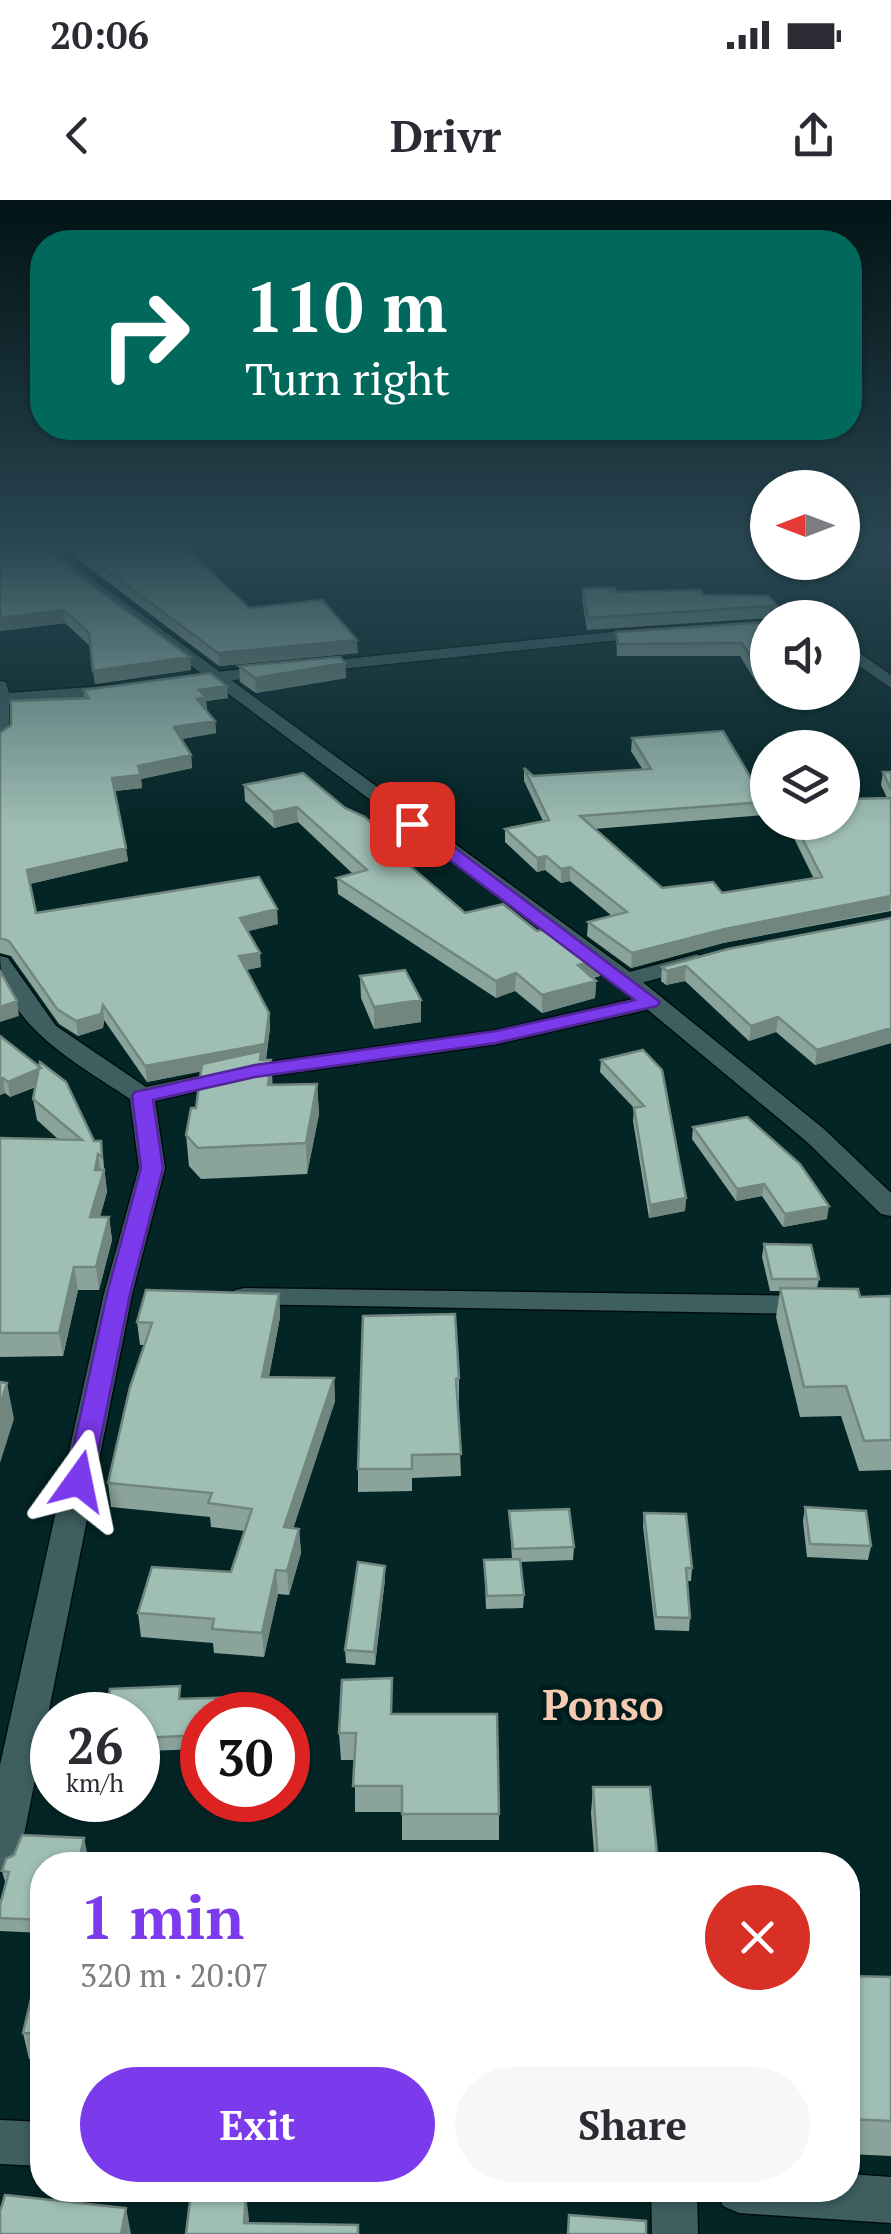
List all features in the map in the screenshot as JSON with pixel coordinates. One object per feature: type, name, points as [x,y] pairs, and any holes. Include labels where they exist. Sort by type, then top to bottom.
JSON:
[{"type":"street","points":[[170,641],[626,980],[815,1135],[891,1208]]},
{"type":"street","points":[[0,738],[1,692],[154,685],[218,675],[575,641]]},
{"type":"street","points":[[860,660],[891,684]]},
{"type":"street","points":[[626,980],[724,954]]},
{"type":"street","points":[[0,963],[48,1031],[142,1096],[255,1071],[496,1037],[650,1002]]},
{"type":"street","points":[[0,1855],[128,1294],[152,1168],[142,1096]]},
{"type":"street","points":[[217,1296],[832,1306]]},
{"type":"street","points":[[0,2142],[30,2143]]},
{"type":"street","points":[[860,2198],[891,2200]]},
{"type":"street","points":[[675,2202],[676,2234]]},
{"type":"building","points":[[90,641],[168,641],[190,657],[93,671]]},
{"type":"building","points":[[202,641],[347,641],[218,653]]},
{"type":"building","points":[[617,641],[750,641],[750,656],[742,643],[618,644]]},
{"type":"building","points":[[340,657],[345,663],[255,678],[239,666]]},
{"type":"building","points":[[210,673],[227,686],[199,690],[206,697],[197,699],[215,721],[174,727],[191,755],[138,766],[141,775],[112,778],[126,848],[27,870],[36,913],[259,877],[277,909],[240,918],[260,953],[239,956],[269,1013],[265,1044],[145,1066],[103,1005],[101,1014],[76,1021],[57,1009],[9,941],[0,938],[0,733],[11,725],[11,701],[89,698],[84,690]]},
{"type":"building","points":[[723,731],[750,777],[750,803],[580,816],[662,888],[713,882],[722,893],[822,877],[803,840],[860,840],[860,799],[891,798],[891,896],[725,929],[632,953],[588,922],[627,912],[570,867],[561,869],[546,856],[537,858],[505,829],[549,820],[524,768],[533,776],[651,769],[632,738]]},
{"type":"building","points":[[883,772],[891,772],[891,790]]},
{"type":"building","points":[[303,773],[345,808],[365,817],[391,840],[382,842],[465,913],[503,904],[537,931],[557,927],[601,959],[578,965],[596,981],[542,995],[516,973],[496,981],[337,878],[367,870],[297,807],[273,812],[244,785]]},
{"type":"building","points":[[891,918],[891,1028],[817,1050],[778,1017],[751,1026],[686,966],[667,971],[662,967],[728,949]]},
{"type":"building","points":[[405,970],[421,1000],[374,1007],[360,976]]},
{"type":"building","points":[[0,971],[17,1001],[0,1007]]},
{"type":"building","points":[[0,1036],[41,1068],[8,1082],[0,1079]]},
{"type":"building","points":[[643,1050],[662,1070],[686,1198],[650,1205],[634,1108],[644,1106],[601,1060]]},
{"type":"building","points":[[261,1051],[260,1060],[271,1060],[268,1085],[317,1084],[306,1143],[198,1148],[186,1135],[191,1108],[196,1108],[202,1064]]},
{"type":"building","points":[[40,1062],[66,1082],[94,1141],[101,1141],[102,1157],[98,1154],[95,1170],[104,1170],[90,1217],[109,1217],[96,1267],[74,1267],[59,1333],[0,1333],[0,1138],[82,1140],[33,1099]]},
{"type":"building","points":[[747,1117],[800,1164],[829,1206],[785,1214],[764,1184],[737,1189],[693,1127]]},
{"type":"building","points":[[764,1244],[811,1245],[819,1279],[772,1279]]},
{"type":"building","points":[[780,1288],[858,1289],[860,1297],[891,1296],[891,1440],[864,1441],[846,1386],[804,1387]]},
{"type":"building","points":[[146,1290],[279,1294],[262,1377],[334,1378],[284,1527],[299,1529],[287,1571],[276,1570],[262,1633],[212,1629],[214,1619],[138,1613],[152,1567],[231,1572],[252,1509],[208,1503],[212,1493],[108,1483],[130,1387],[152,1323],[137,1322]]},
{"type":"building","points":[[455,1314],[461,1454],[412,1455],[412,1469],[358,1469],[363,1316]]},
{"type":"building","points":[[0,1382],[7,1383],[0,1405]]},
{"type":"building","points":[[805,1507],[866,1511],[871,1546],[810,1544]]},
{"type":"building","points":[[569,1509],[574,1547],[513,1549],[509,1511]]},
{"type":"building","points":[[644,1513],[686,1514],[692,1568],[686,1568],[690,1618],[656,1617]]},
{"type":"building","points":[[520,1559],[524,1595],[487,1596],[484,1560]]},
{"type":"building","points":[[358,1562],[385,1566],[374,1652],[345,1650]]},
{"type":"building","points":[[392,1678],[391,1714],[497,1714],[499,1814],[402,1814],[402,1786],[353,1786],[356,1733],[339,1733],[342,1680]]},
{"type":"building","points":[[180,1686],[180,1736],[160,1737],[160,1692],[110,1692]]},
{"type":"building","points":[[593,1787],[650,1787],[657,1852],[597,1852]]},
{"type":"building","points":[[22,1835],[84,1838],[81,1852],[30,1852],[30,1919],[0,1918],[9,1872],[2,1871],[6,1859],[14,1855]]},
{"type":"building","points":[[860,1976],[891,1977],[891,2121],[860,2120]]},
{"type":"building","points":[[30,2003],[30,2033],[23,2033]]},
{"type":"building","points":[[5,2195],[30,2198],[30,2202],[126,2208],[121,2234],[0,2234]]},
{"type":"building","points":[[190,2202],[245,2202],[244,2223],[358,2225],[358,2234],[186,2234]]},
{"type":"building","points":[[569,2215],[646,2221],[646,2234],[568,2234]]},
{"type":"district","name":"Ponso","points":[[603,1704]]},
{"type":"route","points":[[79,1481],[118,1294],[152,1168],[142,1096],[255,1071],[496,1037],[650,1002],[626,980],[412,824]]}]
